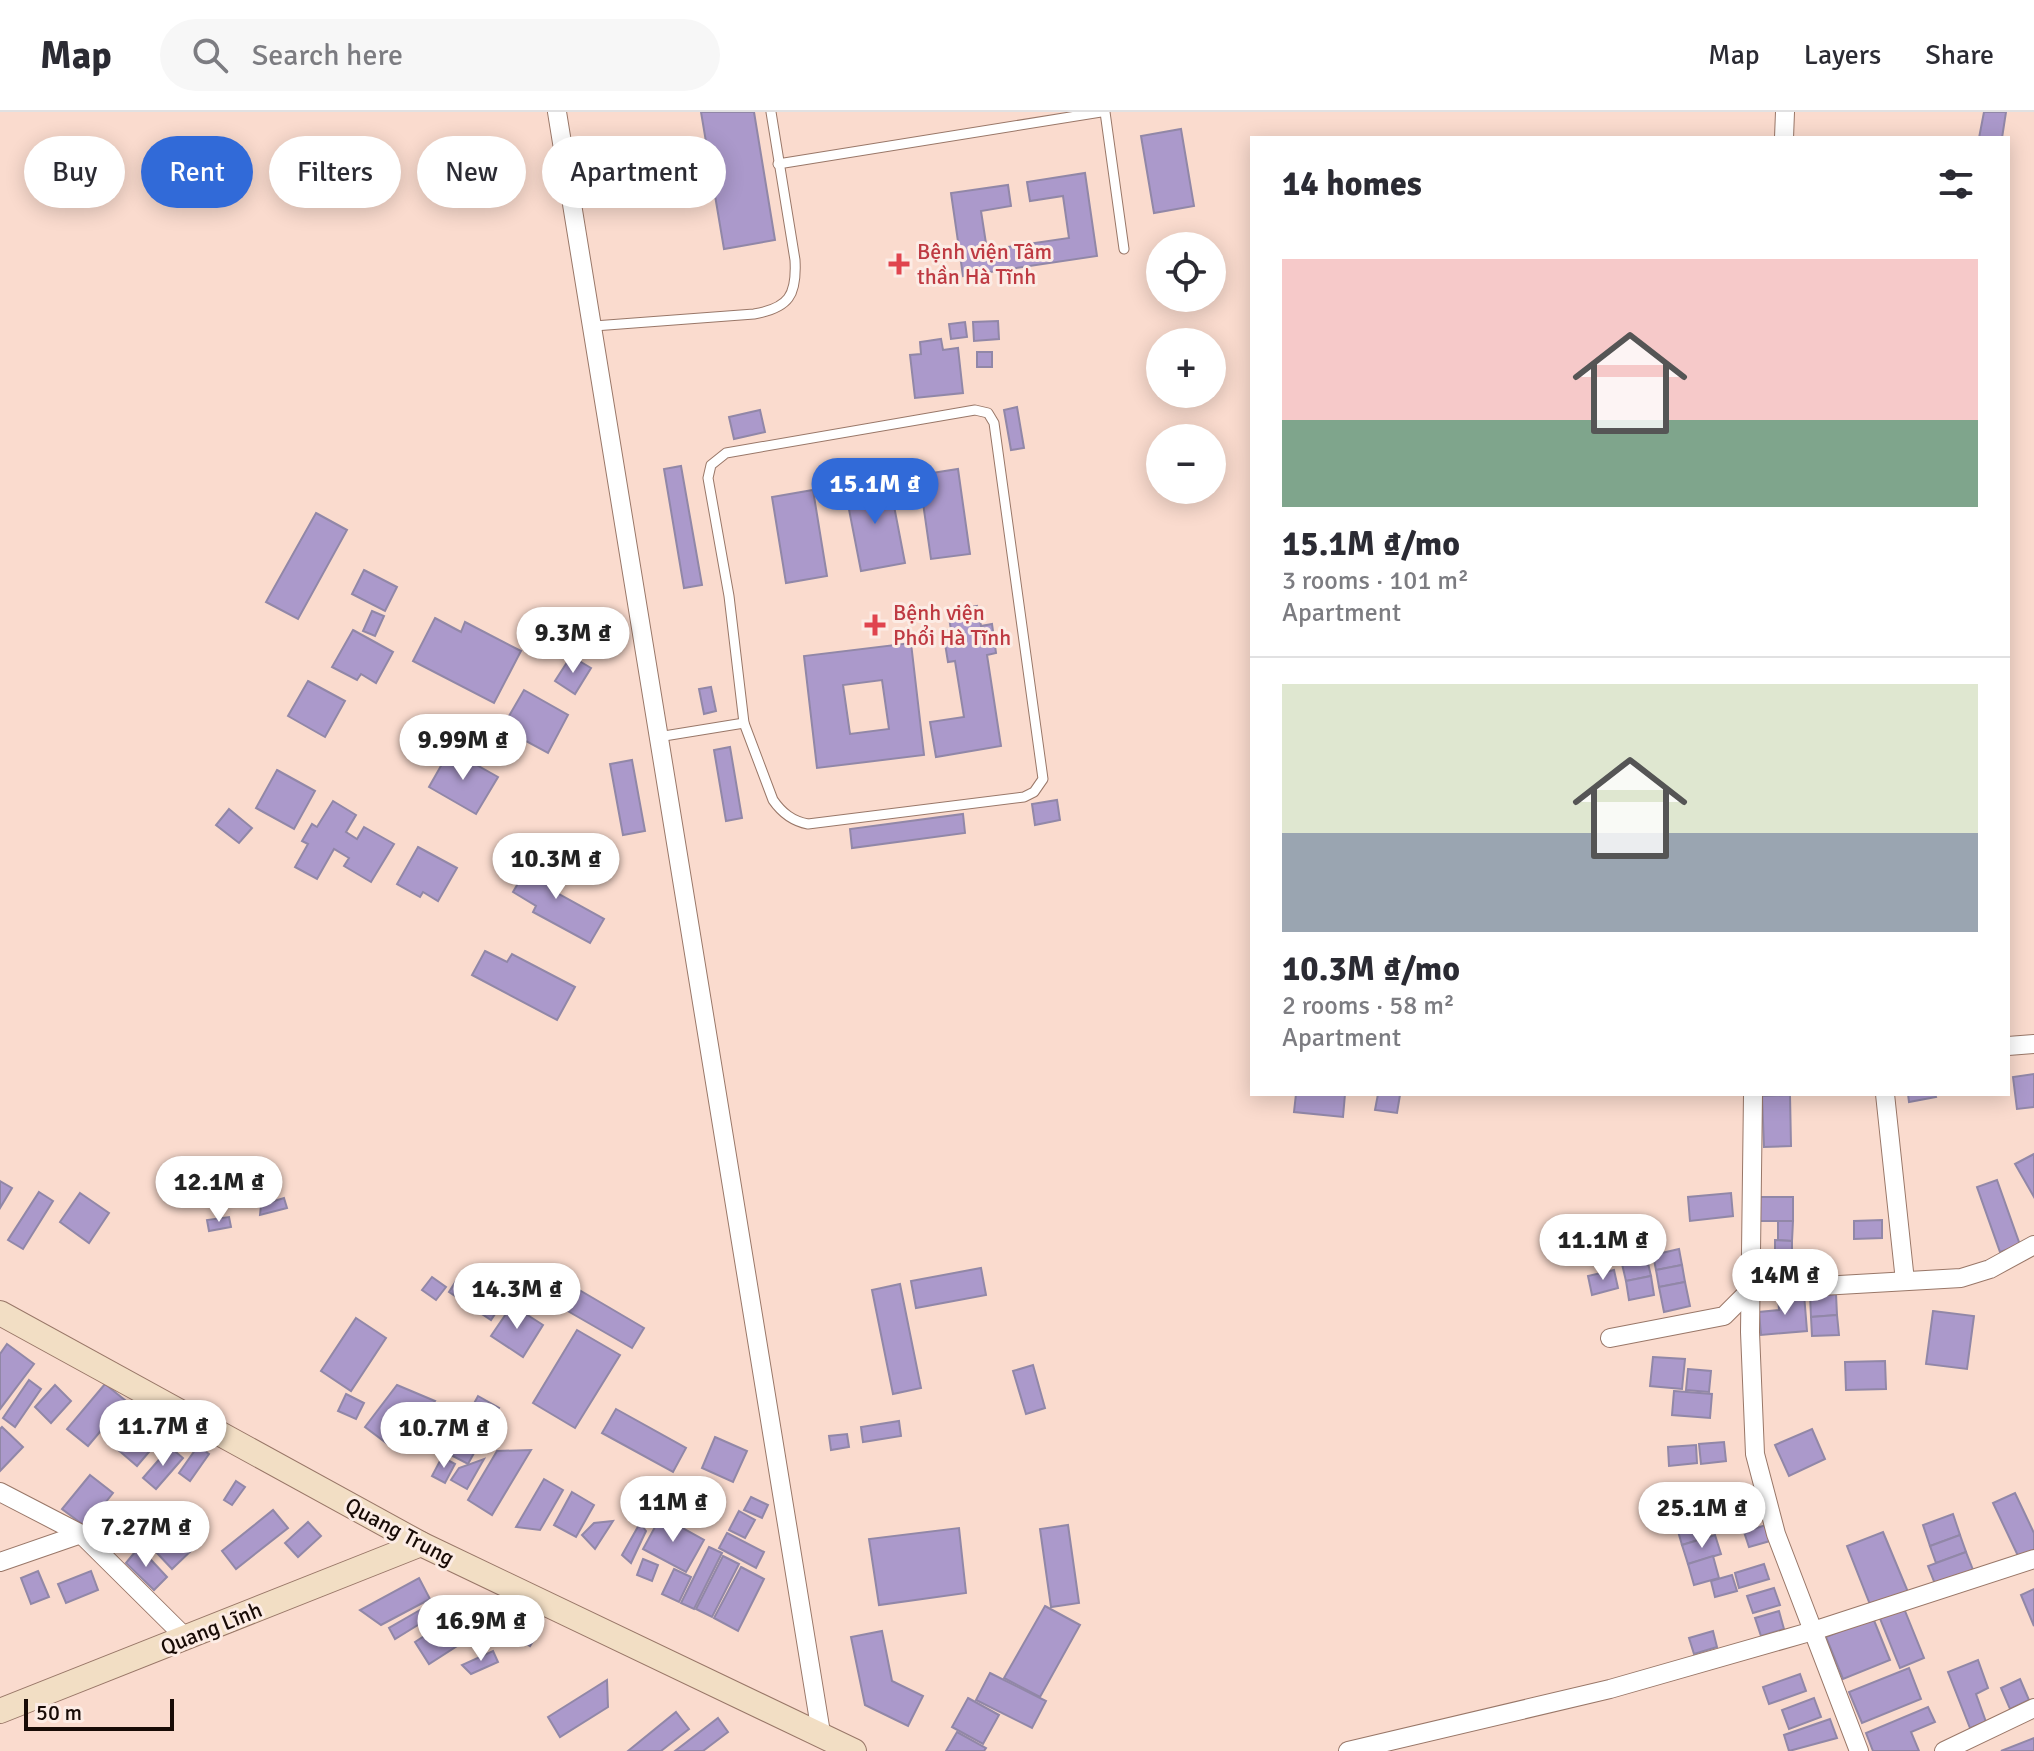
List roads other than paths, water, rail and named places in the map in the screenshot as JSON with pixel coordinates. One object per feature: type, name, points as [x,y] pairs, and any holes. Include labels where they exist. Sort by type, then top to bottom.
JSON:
[{"type":"main road","name":"Quang Trung","points":[[0,1313],[421,1544],[854,1751]]},
{"type":"main road","name":"Quang Lĩnh","points":[[0,1711],[421,1544]]},
{"type":"street","points":[[557,112],[821,1733]]},
{"type":"street","points":[[1784,136],[1785,112]]},
{"type":"street","points":[[2010,1046],[2034,1044]]},
{"type":"street","points":[[1753,1096],[1750,1290],[1755,1454],[1776,1534],[1859,1751]]},
{"type":"street","points":[[1885,1096],[1905,1281]]},
{"type":"street","points":[[1610,1338],[1724,1316],[1750,1290],[1961,1278],[1990,1269],[2034,1245]]},
{"type":"street","points":[[0,1492],[81,1534],[186,1638]]},
{"type":"street","points":[[0,1562],[81,1534]]},
{"type":"street","points":[[1348,1751],[1610,1689],[1813,1631],[2034,1559]]},
{"type":"street","points":[[1944,1751],[2034,1708]]},
{"type":"lane","points":[[594,326],[754,314],[782,305],[793,291],[796,274],[771,112]]},
{"type":"lane","points":[[778,164],[1103,112],[1124,249]]},
{"type":"lane","points":[[975,410],[988,413],[994,423],[1045,771],[1040,785],[1024,797],[808,824],[797,822],[773,800],[744,723],[729,596],[708,478],[715,459],[726,453],[975,410]]},
{"type":"lane","points":[[658,737],[744,723]]},
{"type":"place","name":"Bệnh viện Tâm thần Hà Tĩnh","points":[[899,264]]},
{"type":"place","name":"Bệnh viện Phổi Hà Tĩnh","points":[[875,625]]}]
